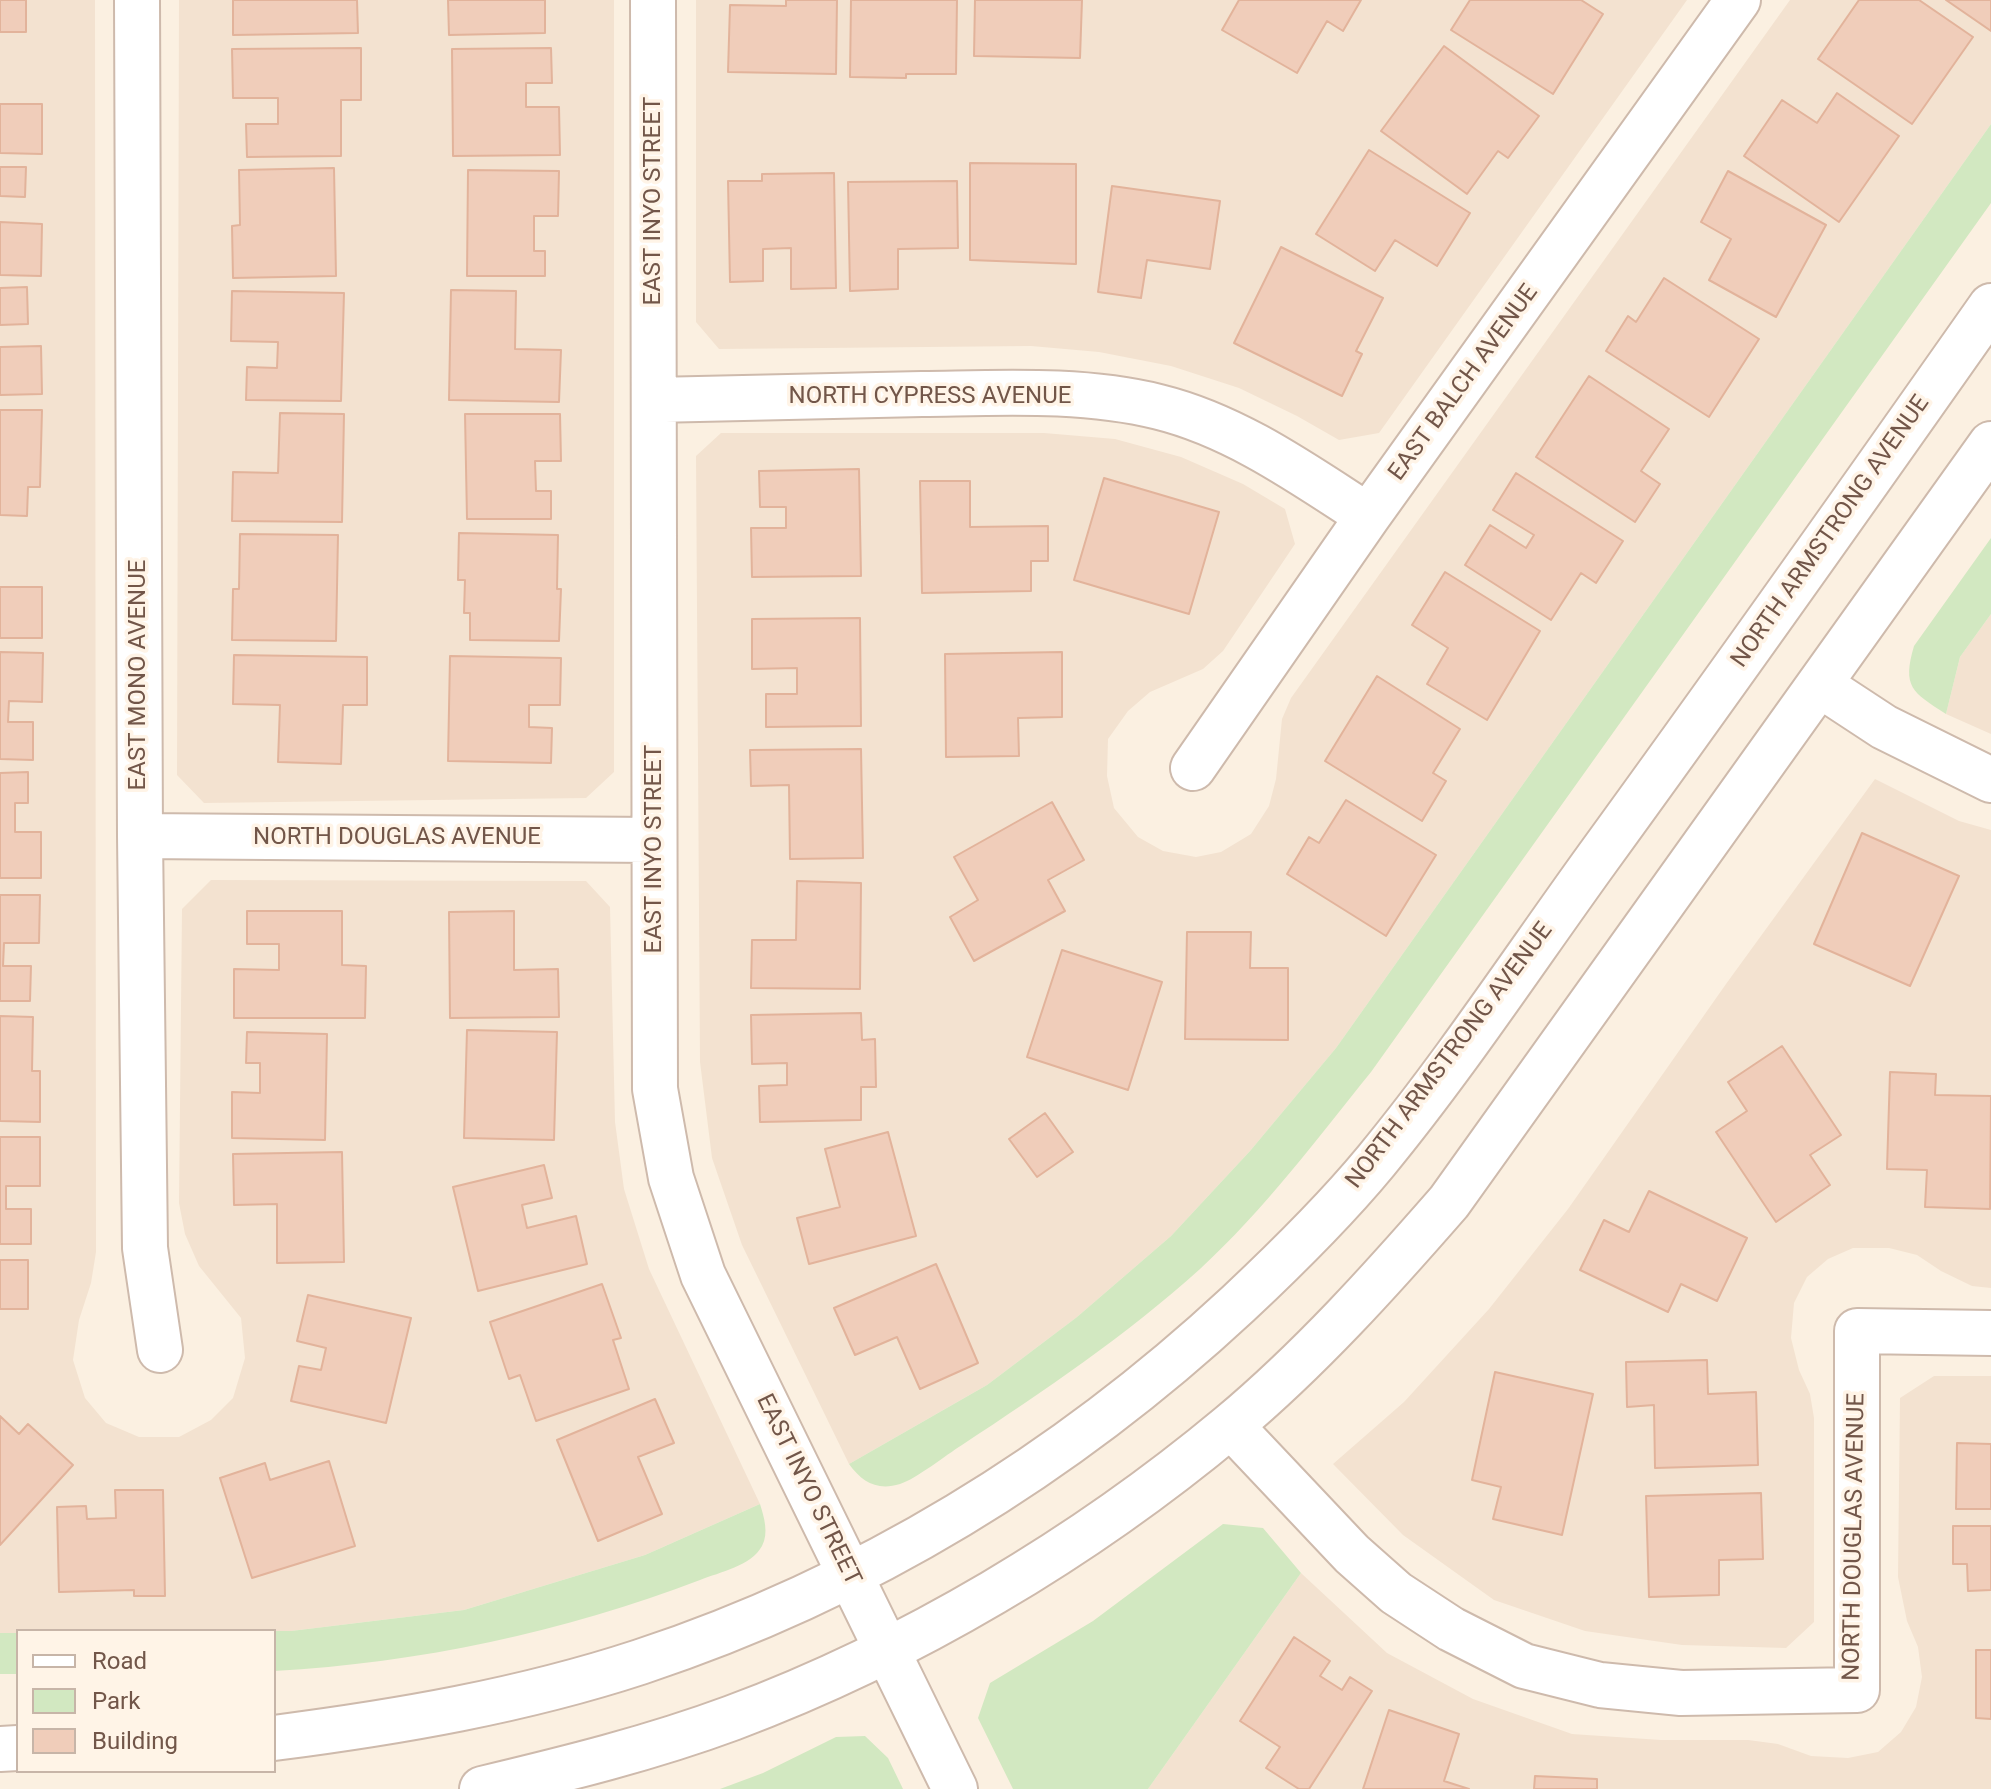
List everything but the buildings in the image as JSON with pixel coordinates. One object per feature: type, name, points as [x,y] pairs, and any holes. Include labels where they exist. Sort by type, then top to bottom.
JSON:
[{"type":"street","name":"EAST MONO AVENUE","points":[[137,0],[145,1248],[160,1350]]},
{"type":"street","name":"EAST INYO STREET","points":[[653,0],[655,1089],[671,1178],[703,1275],[955,1789]]},
{"type":"street","name":"EAST BALCH AVENUE","points":[[1193,768],[1368,516],[1738,0]]},
{"type":"street","name":"NORTH ARMSTRONG AVENUE","points":[[276,1738],[375,1725],[524,1695],[640,1662],[760,1616],[849,1577],[1017,1481],[1120,1407],[1191,1348],[1286,1258],[1374,1164],[1753,643],[1991,306]]},
{"type":"street","name":"NORTH CYPRESS AVENUE","points":[[654,400],[1028,392],[1101,397],[1159,407],[1205,422],[1277,457],[1368,516]]},
{"type":"street","points":[[482,1789],[637,1749],[732,1718],[887,1648],[981,1599],[1087,1535],[1231,1426],[1356,1306],[1449,1202],[1991,444]]},
{"type":"street","points":[[1820,685],[1884,727],[1991,780]]},
{"type":"street","name":"NORTH DOUGLAS AVENUE","points":[[140,836],[654,840]]},
{"type":"street","name":"NORTH DOUGLAS AVENUE","points":[[1231,1426],[1352,1554],[1396,1593],[1451,1629],[1524,1666],[1600,1685],[1681,1693],[1857,1690],[1857,1331],[1991,1333]]},
{"type":"shaded area","points":[[0,0],[95,0],[96,1252],[91,1283],[79,1320],[73,1360],[85,1398],[106,1423],[139,1437],[179,1437],[211,1420],[233,1398],[245,1358],[241,1318],[199,1266],[185,1234],[179,1203],[182,909],[211,880],[586,881],[610,907],[615,1122],[624,1189],[649,1269],[760,1504],[645,1555],[464,1610],[291,1631],[16,1629],[16,1633],[0,1633]]},
{"type":"shaded area","points":[[179,0],[614,0],[614,772],[586,798],[204,803],[177,775]]},
{"type":"shaded area","points":[[696,0],[1687,0],[1379,433],[1339,440],[1239,388],[1171,366],[1099,352],[1031,346],[719,349],[696,322]]},
{"type":"shaded area","points":[[1790,0],[1991,0],[1991,124],[1336,1048],[1250,1151],[1171,1236],[1077,1317],[987,1385],[849,1464],[742,1245],[712,1158],[700,1062],[696,456],[721,433],[1044,433],[1115,439],[1181,457],[1243,484],[1285,509],[1295,544],[1223,651],[1203,669],[1150,692],[1128,711],[1108,739],[1107,776],[1114,808],[1138,837],[1163,851],[1196,857],[1221,852],[1251,834],[1269,806],[1276,779],[1282,719],[1291,698]]},
{"type":"shaded area","points":[[1991,614],[1991,734],[1946,714],[1960,657]]},
{"type":"shaded area","points":[[1875,779],[1959,821],[1991,830],[1991,1288],[1972,1286],[1917,1255],[1889,1248],[1853,1248],[1828,1259],[1807,1277],[1794,1303],[1791,1338],[1799,1370],[1810,1394],[1814,1418],[1814,1622],[1786,1648],[1682,1645],[1585,1631],[1494,1600],[1403,1535],[1333,1464],[1404,1402],[1489,1309],[1568,1209]]},
{"type":"shaded area","points":[[1934,1376],[1991,1376],[1991,1789],[1148,1789],[1301,1573],[1387,1653],[1473,1699],[1572,1734],[1661,1740],[1748,1740],[1778,1744],[1811,1756],[1848,1758],[1878,1752],[1901,1732],[1916,1707],[1922,1677],[1918,1647],[1907,1621],[1898,1577],[1900,1398]]},
{"type":"green space","points":[[1991,124],[1991,203],[1371,1072],[1289,1174],[1200,1269],[1144,1317],[1054,1383],[907,1481],[884,1486],[859,1476],[849,1464],[987,1385],[1077,1317],[1171,1236],[1250,1151],[1336,1048]]},
{"type":"green space","points":[[1991,538],[1991,614],[1960,657],[1946,714],[1925,700],[1913,687],[1909,671],[1914,646]]},
{"type":"green space","points":[[760,1504],[765,1530],[762,1546],[750,1559],[734,1568],[649,1599],[544,1630],[437,1652],[276,1671],[276,1631],[464,1610],[645,1555]]},
{"type":"green space","points":[[1223,1524],[1263,1528],[1301,1573],[1148,1789],[1013,1789],[978,1718],[990,1683],[1093,1621]]},
{"type":"green space","points":[[0,1633],[16,1633],[16,1674],[0,1674]]},
{"type":"green space","points":[[865,1736],[888,1758],[903,1789],[720,1789],[763,1773],[836,1737]]}]
